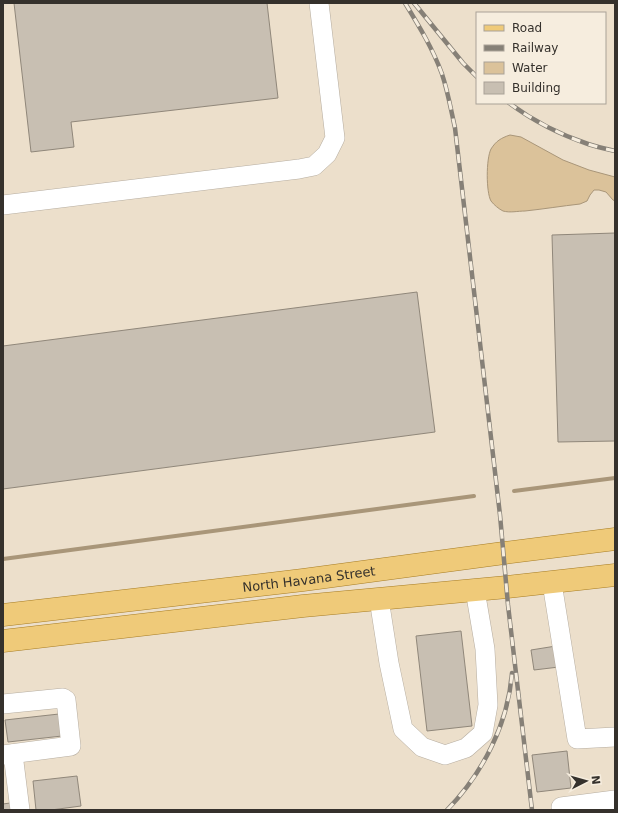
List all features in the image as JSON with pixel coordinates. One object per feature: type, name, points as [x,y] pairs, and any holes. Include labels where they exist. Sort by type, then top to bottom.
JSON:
[{"type":"main road","name":"North Havana Street","points":[[3,615],[303,580],[615,539]]},
{"type":"main road","name":"North Havana Street","points":[[3,641],[304,606],[552,583],[615,575]]},
{"type":"lane","points":[[3,205],[300,169],[314,166],[327,154],[335,138],[319,3]]},
{"type":"lane","points":[[552,583],[577,739],[615,737]]},
{"type":"lane","points":[[379,599],[389,663],[403,729],[422,747],[444,755],[466,748],[483,733],[488,705],[485,649],[475,590]]},
{"type":"lane","points":[[3,704],[63,698],[66,700],[71,746],[8,754],[20,810]]},
{"type":"lane","points":[[561,807],[615,800]]},
{"type":"shaded area","points":[[3,3],[615,3],[615,810],[3,810]]},
{"type":"water","points":[[510,135],[521,137],[563,160],[589,170],[615,177],[615,201],[606,192],[594,190],[587,201],[580,204],[514,212],[503,211],[491,201],[489,197],[487,167],[491,149],[501,139]]},
{"type":"building","points":[[14,3],[267,3],[278,98],[71,122],[74,147],[31,152]]},
{"type":"building","points":[[615,233],[615,441],[558,442],[552,235]]},
{"type":"building","points":[[417,292],[435,432],[3,489],[3,346]]},
{"type":"building","points":[[461,631],[472,726],[427,731],[416,636]]},
{"type":"building","points":[[556,646],[559,667],[534,670],[531,650]]},
{"type":"building","points":[[59,714],[62,736],[8,742],[5,720]]},
{"type":"building","points":[[567,751],[571,788],[537,792],[532,755]]},
{"type":"building","points":[[77,776],[81,806],[51,810],[36,810],[33,781]]},
{"type":"building","points":[[17,802],[18,810],[3,810],[3,804]]},
{"type":"waterway","points":[[514,491],[615,478]]},
{"type":"waterway","points":[[3,559],[474,496]]},
{"type":"railway","points":[[405,3],[425,38],[442,74],[455,128],[500,515],[508,605],[532,810]]},
{"type":"railway","points":[[414,3],[463,63],[476,76]]},
{"type":"railway","points":[[510,104],[557,132],[588,144],[615,151]]},
{"type":"railway","points":[[447,810],[472,780],[492,747],[505,711],[510,692],[512,673]]}]
